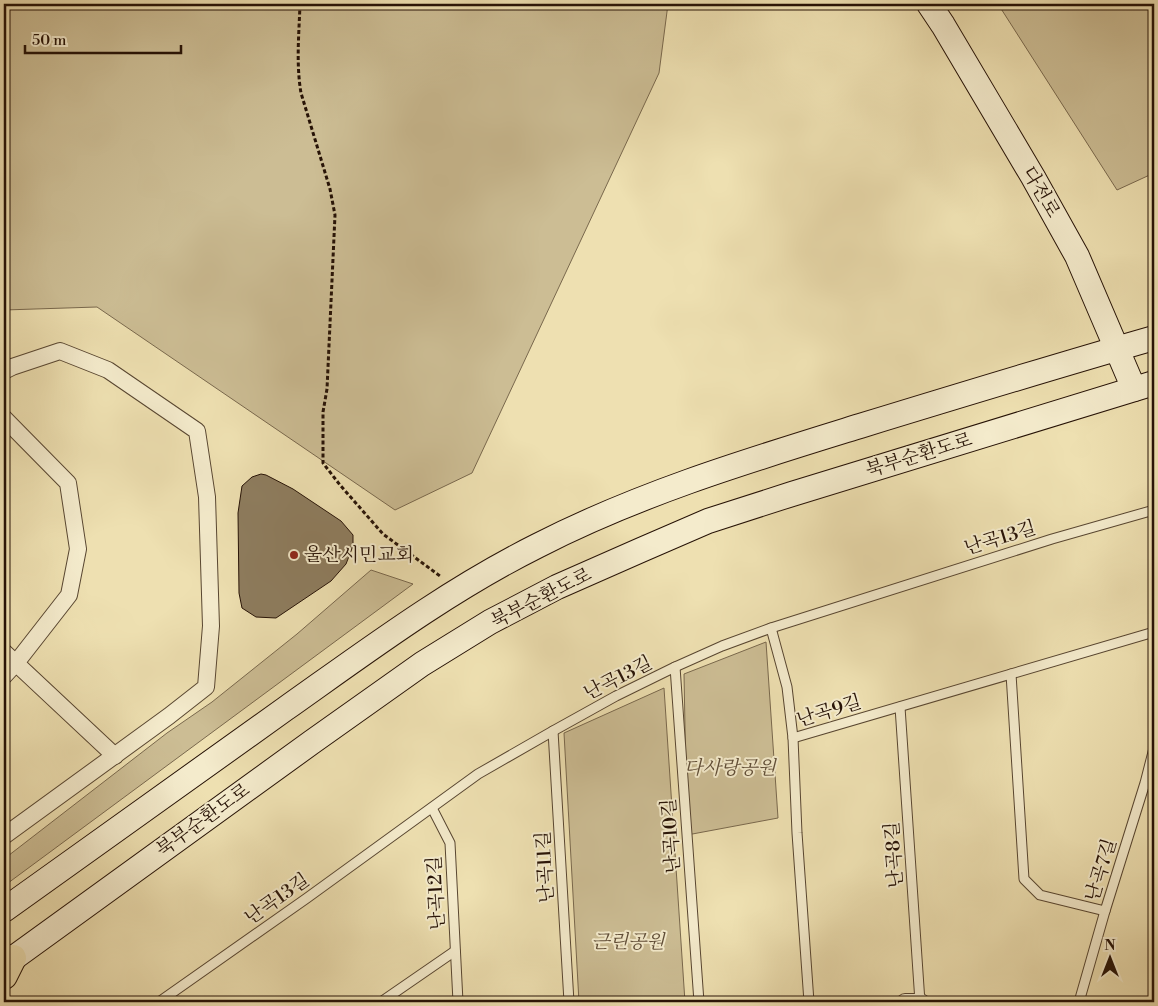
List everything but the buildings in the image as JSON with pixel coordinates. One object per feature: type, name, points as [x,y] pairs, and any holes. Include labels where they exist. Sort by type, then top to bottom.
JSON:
[{"type":"main road","name":"다전로","points":[[929,4],[1033,177],[1077,256],[1117,349],[1144,387]]},
{"type":"main road","points":[[4,910],[401,626],[537,545],[623,506],[694,479],[1069,362],[1154,338]]},
{"type":"main road","name":"북부순환도로","points":[[7,966],[312,742],[422,664],[490,622],[556,587],[708,522],[792,494],[1144,387]]},
{"type":"street","points":[[4,371],[12,366],[60,351],[108,370],[198,431],[208,507],[211,626],[206,687],[115,756],[4,836]]},
{"type":"street","points":[[4,418],[68,483],[78,549],[69,595],[4,676]]},
{"type":"street","points":[[4,652],[115,756]]},
{"type":"street","points":[[905,1002],[920,1002]]},
{"type":"lane","name":"난곡13길","points":[[159,1002],[478,774],[616,696],[722,646],[770,628],[1052,539],[1154,510]]},
{"type":"lane","points":[[770,628],[787,687],[793,738]]},
{"type":"lane","name":"난곡9길","points":[[809,1002],[797,833],[793,738],[1154,632]]},
{"type":"lane","name":"난곡10길","points":[[676,667],[699,1002]]},
{"type":"lane","points":[[1011,674],[1024,879],[1040,895],[1105,911]]},
{"type":"lane","name":"난곡8길","points":[[900,707],[920,1002]]},
{"type":"lane","name":"난곡11길","points":[[553,730],[569,1002]]},
{"type":"lane","name":"난곡7길","points":[[1079,1002],[1105,911],[1150,784],[1154,748]]},
{"type":"lane","name":"난곡12길","points":[[432,808],[450,843],[458,1002]]},
{"type":"lane","name":"난곡12길","points":[[381,1002],[456,951]]},
{"type":"path","points":[[300,4],[298,57],[301,93],[330,189],[335,216],[327,390],[323,412],[323,463],[383,534],[459,590]]},
{"type":"green space","points":[[4,4],[668,4],[659,73],[472,473],[395,510],[97,307],[4,310]]},
{"type":"green space","points":[[998,4],[1154,4],[1154,173],[1117,190]]},
{"type":"green space","points":[[371,570],[413,584],[4,886],[4,859],[167,733],[212,702],[297,634]]},
{"type":"green space","name":"다사랑공원","points":[[766,642],[778,818],[687,835],[684,674]]},
{"type":"green space","name":"근린공원","points":[[664,688],[685,1002],[579,1002],[564,733]]},
{"type":"place","name":"울산시민교회","points":[[294,555]]}]
